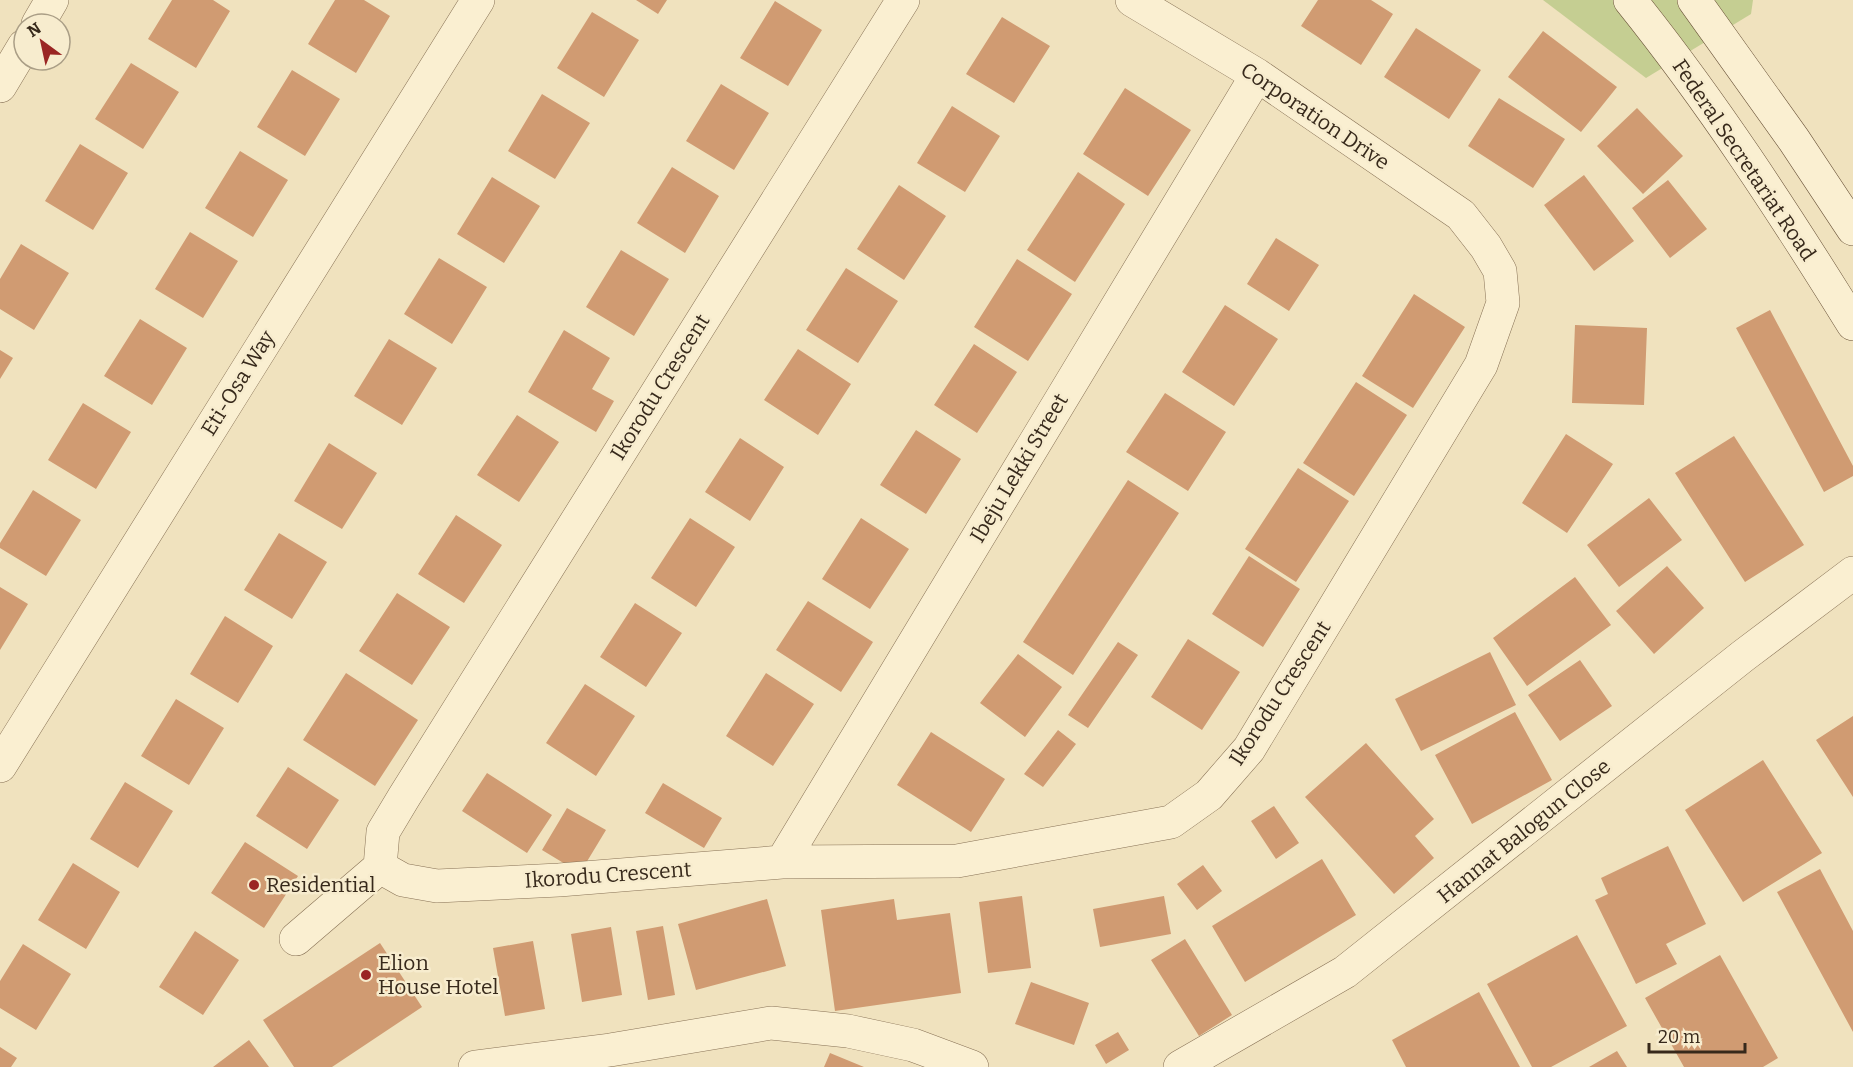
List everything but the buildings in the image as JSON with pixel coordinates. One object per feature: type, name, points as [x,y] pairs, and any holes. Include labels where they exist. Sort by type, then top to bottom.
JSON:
[{"type":"street","name":"Eti-Osa Way","points":[[0,766],[478,0]]},
{"type":"street","name":"Ikorodu Crescent","points":[[903,0],[404,797],[383,832],[380,867],[403,880],[437,886],[559,880],[782,862],[957,861],[1171,822],[1209,795],[1250,749],[1482,365],[1503,303],[1500,271],[1486,247]]},
{"type":"street","name":"Corporation Drive","points":[[1132,0],[1257,75],[1461,215],[1486,247]]},
{"type":"street","name":"Federal Secretariat Road","points":[[1630,0],[1751,166],[1853,324]]},
{"type":"street","points":[[1694,0],[1794,140],[1853,229]]},
{"type":"street","points":[[0,86],[12,66]]},
{"type":"street","name":"Ibeju Lekki Street","points":[[782,862],[1257,75]]},
{"type":"street","name":"Hannat Balogun Close","points":[[1180,1067],[1345,972],[1743,656],[1853,573]]},
{"type":"street","points":[[296,939],[380,867]]},
{"type":"street","points":[[475,1067],[610,1050],[771,1023],[848,1031],[913,1045],[972,1067]]},
{"type":"green space","points":[[1543,0],[1753,0],[1751,14],[1646,78]]},
{"type":"place","name":"Residential","points":[[254,885]]},
{"type":"place","name":"Elion House Hotel","points":[[366,975]]}]
